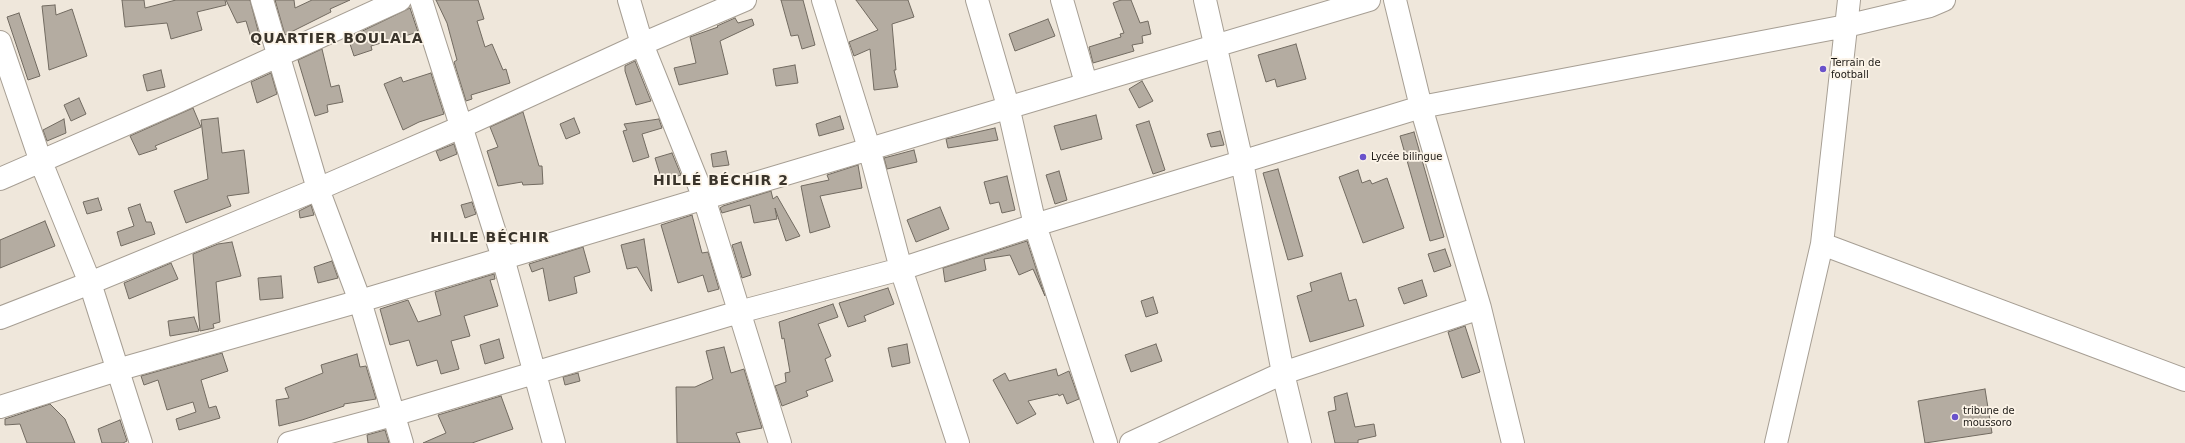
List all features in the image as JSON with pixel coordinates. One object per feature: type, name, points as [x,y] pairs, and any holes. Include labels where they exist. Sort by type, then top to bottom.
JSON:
[{"type":"street","points":[[262,0],[318,189],[360,301],[402,443]]},
{"type":"street","points":[[0,179],[278,56],[400,0]]},
{"type":"street","points":[[421,0],[503,258],[554,443]]},
{"type":"street","points":[[629,0],[642,44],[704,198],[780,443]]},
{"type":"street","points":[[0,318],[90,283],[318,189],[462,127],[642,44],[745,0]]},
{"type":"street","points":[[822,0],[869,148],[901,269],[958,443]]},
{"type":"street","points":[[977,0],[1008,106],[1035,225],[1106,443]]},
{"type":"street","points":[[1062,0],[1086,83]]},
{"type":"street","points":[[1204,0],[1216,45],[1242,162],[1283,373],[1300,443]]},
{"type":"street","points":[[0,407],[117,370],[360,301],[1008,106],[1369,0]]},
{"type":"street","points":[[1395,0],[1421,107],[1480,308],[1513,443]]},
{"type":"street","points":[[1776,443],[1822,244],[1849,0]]},
{"type":"street","points":[[289,443],[393,415],[739,312],[901,269],[1035,225],[1421,107],[1846,26],[1930,6],[1944,0]]},
{"type":"street","points":[[0,42],[41,162],[90,283],[141,443]]},
{"type":"street","points":[[1822,244],[2185,380]]},
{"type":"street","points":[[1130,443],[1283,373],[1480,308]]},
{"type":"building","points":[[122,0],[144,0],[145,8],[176,0],[225,0],[226,5],[197,12],[202,30],[171,39],[167,23],[125,27]]},
{"type":"building","points":[[226,0],[250,0],[261,42],[253,44],[246,21],[237,23]]},
{"type":"building","points":[[275,0],[294,0],[295,8],[312,0],[350,0],[330,9],[331,12],[285,35]]},
{"type":"building","points":[[436,0],[478,0],[484,19],[477,21],[485,47],[492,44],[503,70],[506,69],[510,83],[471,95],[472,99],[466,101],[454,62],[457,60],[447,23]]},
{"type":"building","points":[[781,0],[803,0],[815,45],[802,49],[798,35],[791,36]]},
{"type":"building","points":[[856,0],[908,0],[914,17],[892,24],[896,70],[894,70],[898,87],[874,90],[870,49],[854,56],[849,42],[878,30]]},
{"type":"building","points":[[1121,0],[1131,0],[1140,23],[1148,21],[1151,34],[1142,36],[1143,43],[1132,45],[1134,51],[1093,63],[1089,47],[1121,37],[1120,34],[1124,33],[1113,3]]},
{"type":"building","points":[[55,5],[56,15],[72,9],[87,56],[49,70],[42,6]]},
{"type":"building","points":[[410,8],[418,32],[371,46],[372,50],[354,56],[348,38]]},
{"type":"building","points":[[19,13],[40,76],[28,80],[7,17]]},
{"type":"building","points":[[735,18],[738,23],[752,19],[754,25],[720,41],[728,74],[679,85],[674,68],[696,63],[690,37],[718,27],[717,26]]},
{"type":"building","points":[[1048,19],[1055,36],[1015,51],[1009,34]]},
{"type":"building","points":[[1296,44],[1306,79],[1277,87],[1275,79],[1266,82],[1258,55]]},
{"type":"building","points":[[322,49],[331,87],[339,85],[343,102],[327,105],[328,112],[315,116],[298,60]]},
{"type":"building","points":[[635,61],[651,101],[636,105],[625,71],[625,66]]},
{"type":"building","points":[[795,65],[798,83],[776,86],[773,69]]},
{"type":"building","points":[[161,70],[165,87],[147,91],[143,75]]},
{"type":"building","points":[[271,73],[277,94],[257,103],[251,82]]},
{"type":"building","points":[[431,73],[444,114],[419,122],[403,130],[384,84],[401,77],[403,82]]},
{"type":"building","points":[[1142,81],[1153,101],[1139,108],[1129,89]]},
{"type":"building","points":[[79,98],[86,114],[71,121],[64,105]]},
{"type":"building","points":[[193,108],[201,127],[155,146],[157,149],[139,155],[130,136]]},
{"type":"building","points":[[523,112],[539,166],[542,166],[543,184],[523,185],[522,182],[498,186],[487,151],[498,147],[490,127]]},
{"type":"building","points":[[1096,115],[1102,139],[1061,150],[1054,126]]},
{"type":"building","points":[[840,116],[844,129],[819,136],[816,124]]},
{"type":"building","points":[[218,118],[222,153],[244,150],[249,193],[227,196],[231,206],[186,223],[174,191],[208,179],[201,120]]},
{"type":"building","points":[[574,118],[580,133],[566,139],[560,124]]},
{"type":"building","points":[[64,119],[66,133],[47,141],[43,130]]},
{"type":"building","points":[[659,119],[662,128],[642,134],[649,157],[633,162],[623,131],[627,130],[624,124]]},
{"type":"building","points":[[1149,121],[1165,170],[1153,174],[1136,125]]},
{"type":"building","points":[[995,128],[998,140],[948,148],[946,139]]},
{"type":"building","points":[[1220,131],[1224,145],[1211,147],[1207,134]]},
{"type":"building","points":[[1414,132],[1444,237],[1430,241],[1400,136]]},
{"type":"building","points":[[454,144],[457,154],[440,161],[436,151]]},
{"type":"building","points":[[914,150],[917,162],[887,169],[884,158]]},
{"type":"building","points":[[726,151],[729,165],[713,167],[711,154]]},
{"type":"building","points":[[672,153],[681,175],[662,181],[655,158]]},
{"type":"building","points":[[858,165],[862,188],[820,196],[830,227],[810,233],[801,186],[829,180],[827,175]]},
{"type":"building","points":[[1278,169],[1303,256],[1288,260],[1263,173]]},
{"type":"building","points":[[1358,170],[1362,183],[1370,180],[1372,184],[1387,178],[1404,228],[1363,243],[1339,177]]},
{"type":"building","points":[[1059,171],[1067,200],[1055,204],[1046,175]]},
{"type":"building","points":[[1007,176],[1015,210],[1002,213],[999,202],[990,204],[984,182]]},
{"type":"building","points":[[771,191],[773,199],[777,196],[800,236],[786,241],[775,208],[777,219],[754,223],[750,205],[722,213],[720,208],[723,206]]},
{"type":"building","points":[[98,198],[102,210],[87,214],[83,202]]},
{"type":"building","points":[[472,202],[476,214],[465,218],[461,205]]},
{"type":"building","points":[[140,204],[146,222],[151,222],[155,234],[121,246],[117,232],[134,226],[128,208]]},
{"type":"building","points":[[311,205],[314,215],[300,218],[299,211]]},
{"type":"building","points":[[940,207],[949,229],[916,242],[907,220]]},
{"type":"building","points":[[692,215],[702,253],[708,252],[719,289],[708,292],[703,275],[678,283],[661,225]]},
{"type":"building","points":[[45,221],[55,246],[0,268],[0,240]]},
{"type":"building","points":[[644,239],[652,291],[637,267],[627,269],[621,245]]},
{"type":"building","points":[[1027,241],[1045,296],[1033,269],[1019,275],[1010,255],[984,259],[986,270],[945,282],[943,268]]},
{"type":"building","points":[[232,242],[241,276],[216,282],[220,322],[213,324],[214,328],[200,331],[193,254],[218,244]]},
{"type":"building","points":[[741,242],[751,275],[742,278],[732,245]]},
{"type":"building","points":[[583,247],[590,272],[574,277],[577,293],[549,301],[543,268],[532,272],[529,264]]},
{"type":"building","points":[[1445,249],[1451,266],[1434,272],[1428,254]]},
{"type":"building","points":[[332,261],[338,278],[318,283],[314,267]]},
{"type":"building","points":[[171,263],[178,279],[129,299],[124,283]]},
{"type":"building","points":[[1341,273],[1349,301],[1356,299],[1364,326],[1310,342],[1297,296],[1312,291],[1310,283]]},
{"type":"building","points":[[494,274],[495,279],[490,280],[498,306],[464,316],[470,336],[451,341],[459,369],[441,374],[437,360],[417,366],[409,340],[390,345],[380,309],[408,300],[418,322],[441,315],[435,292]]},
{"type":"building","points":[[281,276],[283,298],[260,300],[258,278]]},
{"type":"building","points":[[1422,280],[1427,296],[1404,304],[1398,288]]},
{"type":"building","points":[[888,288],[894,304],[864,316],[866,321],[848,327],[839,303]]},
{"type":"building","points":[[1153,297],[1158,313],[1146,317],[1141,301]]},
{"type":"building","points":[[833,304],[838,317],[818,324],[831,356],[825,359],[833,381],[806,391],[808,396],[782,406],[775,386],[786,382],[785,373],[790,372],[784,338],[782,339],[779,322]]},
{"type":"building","points":[[194,317],[199,331],[170,336],[168,321]]},
{"type":"building","points":[[1465,326],[1480,372],[1462,378],[1448,332]]},
{"type":"building","points":[[499,339],[504,358],[485,364],[480,345]]},
{"type":"building","points":[[907,344],[910,363],[892,367],[888,348]]},
{"type":"building","points":[[1156,344],[1162,361],[1131,372],[1125,355]]},
{"type":"building","points":[[724,347],[731,373],[744,369],[762,428],[736,433],[740,443],[677,443],[676,387],[695,387],[713,379],[706,351]]},
{"type":"building","points":[[222,353],[228,371],[201,380],[209,408],[216,406],[220,418],[179,430],[176,419],[196,412],[193,402],[167,410],[158,380],[144,385],[141,376]]},
{"type":"building","points":[[357,354],[360,367],[366,366],[376,399],[344,404],[344,406],[279,426],[276,400],[289,398],[285,388],[323,373],[321,365]]},
{"type":"building","points":[[1056,369],[1058,376],[1069,371],[1079,399],[1067,404],[1063,394],[1059,396],[1058,394],[1028,401],[1036,414],[1017,424],[993,380],[1005,373],[1009,381]]},
{"type":"building","points":[[578,373],[580,381],[565,385],[563,377]]},
{"type":"building","name":"tribune de moussoro","points":[[1985,389],[1992,433],[1925,443],[1918,401]]},
{"type":"building","points":[[1347,393],[1355,427],[1374,424],[1376,436],[1358,440],[1358,443],[1335,443],[1328,412],[1336,410],[1334,397]]},
{"type":"building","points":[[501,396],[513,429],[472,443],[423,443],[446,433],[438,415]]},
{"type":"building","points":[[50,404],[65,419],[75,443],[27,443],[20,424],[5,425],[5,419]]},
{"type":"building","points":[[120,420],[127,441],[123,443],[102,443],[98,429]]},
{"type":"building","points":[[385,430],[389,443],[368,443],[367,435]]},
{"type":"place","name":"Terrain de football","points":[[1823,69]]},
{"type":"place","name":"Lycée bilingue","points":[[1363,157]]},
{"type":"place","name":"tribune de moussoro","points":[[1955,417]]},
{"type":"district","name":"QUARTIER BOULALA","points":[[337,39]]},
{"type":"district","name":"HILLÉ BÉCHIR 2","points":[[721,181]]},
{"type":"district","name":"HILLE BÉCHIR","points":[[490,238]]}]
